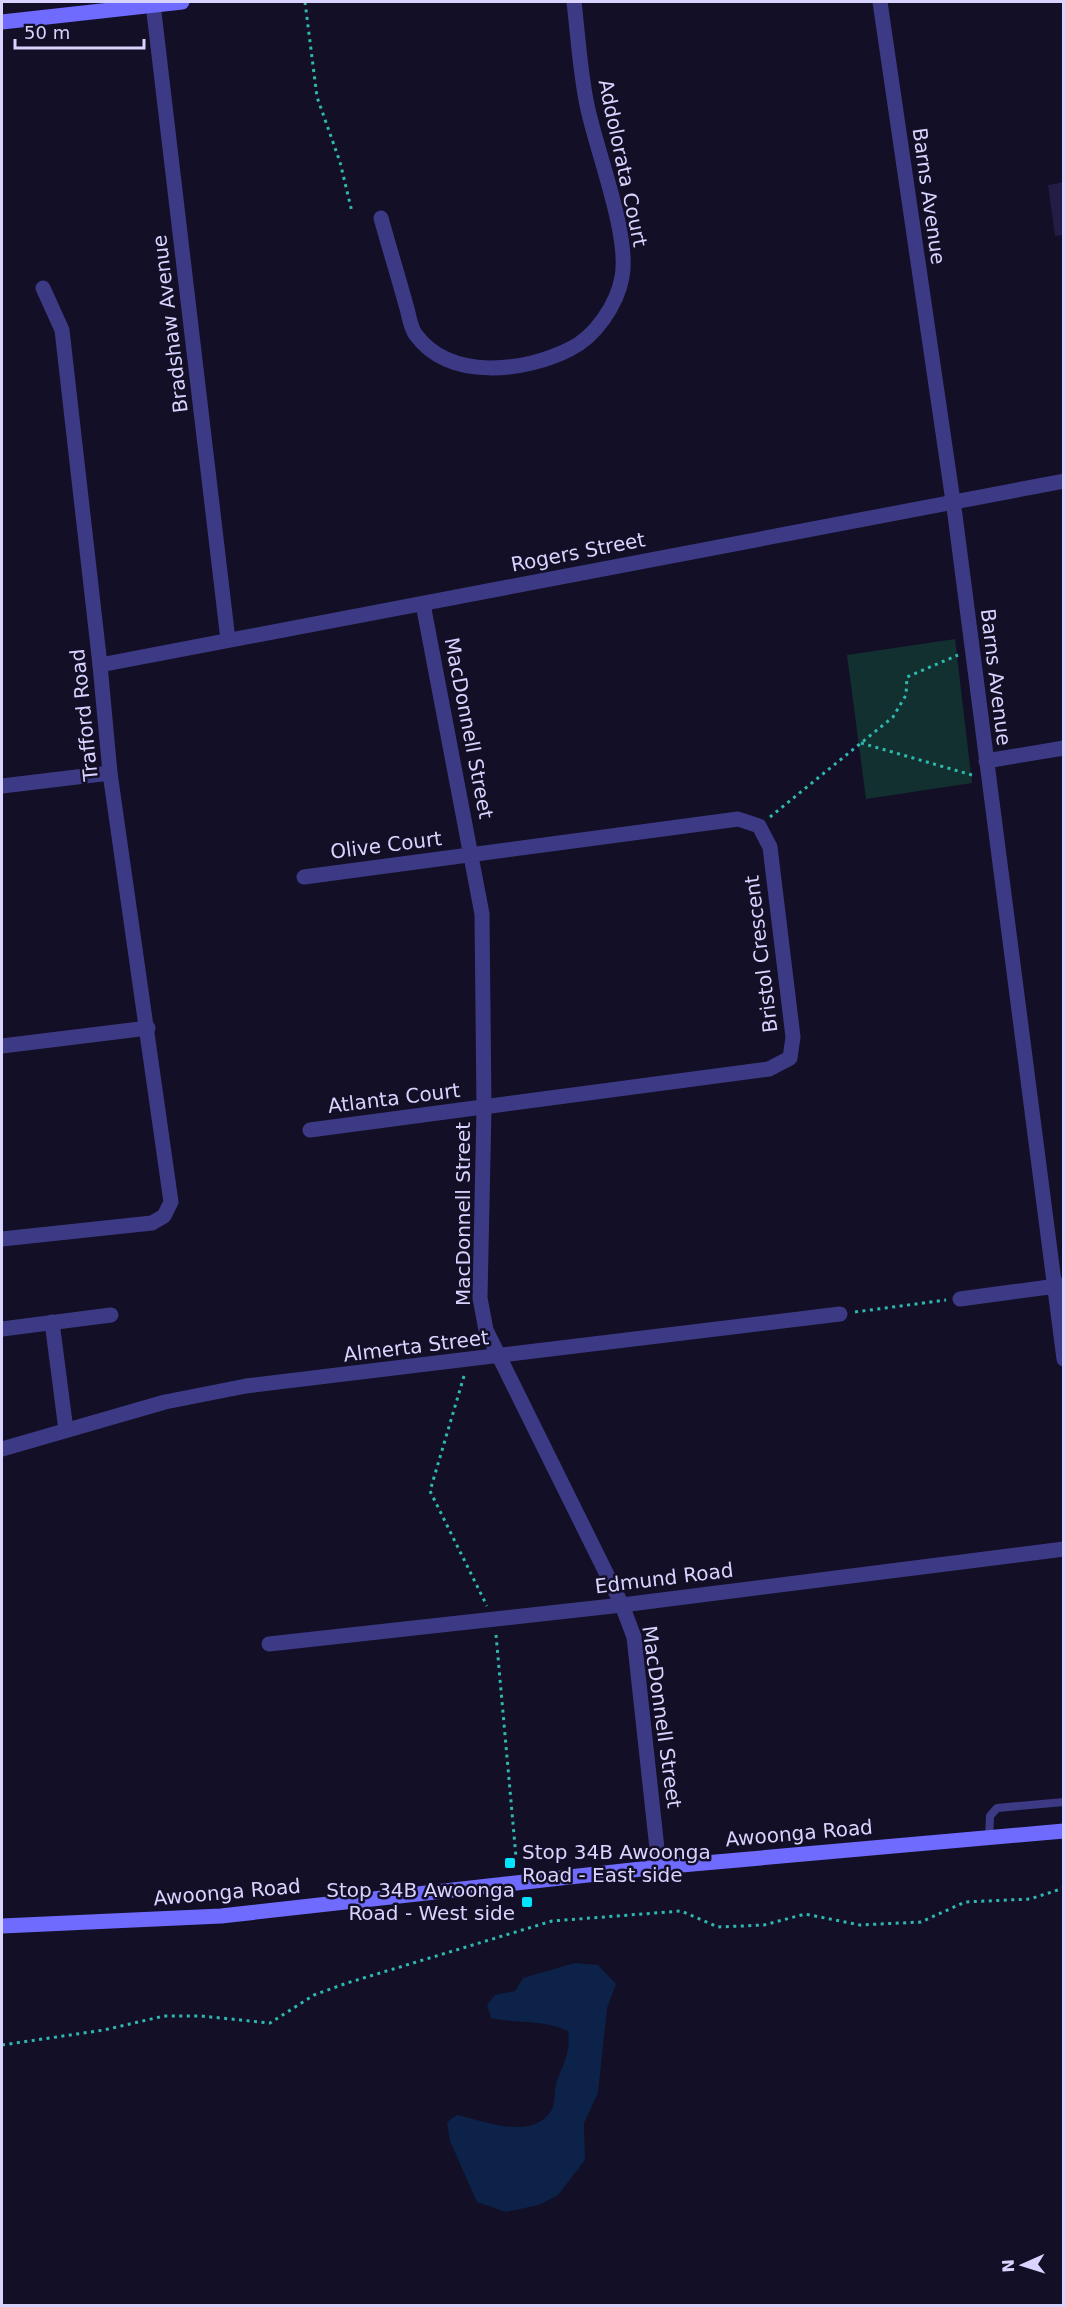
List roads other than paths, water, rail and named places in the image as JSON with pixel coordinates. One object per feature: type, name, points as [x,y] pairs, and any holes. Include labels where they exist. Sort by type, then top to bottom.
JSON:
[{"type":"main road","points":[[2,22],[174,2]]},
{"type":"main road","name":"Awoonga Road","points":[[2,1926],[221,1916],[659,1867],[1064,1831]]},
{"type":"street","name":"Addolorata Court","points":[[381,218],[414,334],[432,353],[454,363],[480,368],[525,365],[571,349],[596,329],[615,299],[622,277],[621,241],[587,104],[574,2]]},
{"type":"street","name":"Barns Avenue","points":[[880,2],[953,502],[988,779],[1059,1286],[1064,1359]]},
{"type":"street","name":"Bradshaw Avenue","points":[[153,3],[228,640]]},
{"type":"street","name":"Trafford Road","points":[[2,1239],[158,1221],[167,1212],[171,1202],[110,773],[62,330],[43,288]]},
{"type":"street","name":"Rogers Street","points":[[100,665],[1064,481]]},
{"type":"street","name":"MacDonnell Street","points":[[423,604],[473,856],[482,914],[484,1108],[480,1298],[486,1330],[622,1605],[634,1637],[659,1867]]},
{"type":"street","points":[[986,761],[1064,748]]},
{"type":"street","points":[[2,786],[110,773]]},
{"type":"street","name":"Bristol Crescent","points":[[473,856],[738,819],[759,826],[770,847],[793,1037],[790,1058],[769,1069],[484,1108]]},
{"type":"street","name":"Olive Court","points":[[304,877],[473,856]]},
{"type":"street","points":[[2,1046],[148,1028]]},
{"type":"street","name":"Atlanta Court","points":[[310,1130],[484,1108]]},
{"type":"street","points":[[960,1299],[1059,1286]]},
{"type":"street","name":"Almerta Street","points":[[2,1449],[165,1402],[246,1386],[501,1357],[840,1314]]},
{"type":"street","points":[[2,1329],[111,1315]]},
{"type":"street","points":[[52,1322],[66,1430]]},
{"type":"street","name":"Edmund Road","points":[[269,1644],[622,1605],[1064,1548]]},
{"type":"lane","points":[[989,1838],[990,1816],[997,1808],[1064,1802]]},
{"type":"water","points":[[575,1963],[598,1965],[616,1984],[607,2008],[598,2093],[584,2123],[585,2160],[558,2195],[539,2205],[506,2212],[477,2202],[450,2141],[447,2122],[457,2115],[494,2124],[520,2127],[542,2120],[551,2111],[554,2105],[556,2084],[567,2052],[568,2031],[539,2023],[491,2018],[487,2005],[495,1995],[515,1991],[523,1978]]},
{"type":"place","name":"Stop 34B Awoonga Road - East side","points":[[510,1863]]},
{"type":"place","name":"Stop 34B Awoonga Road - West side","points":[[527,1902]]}]
